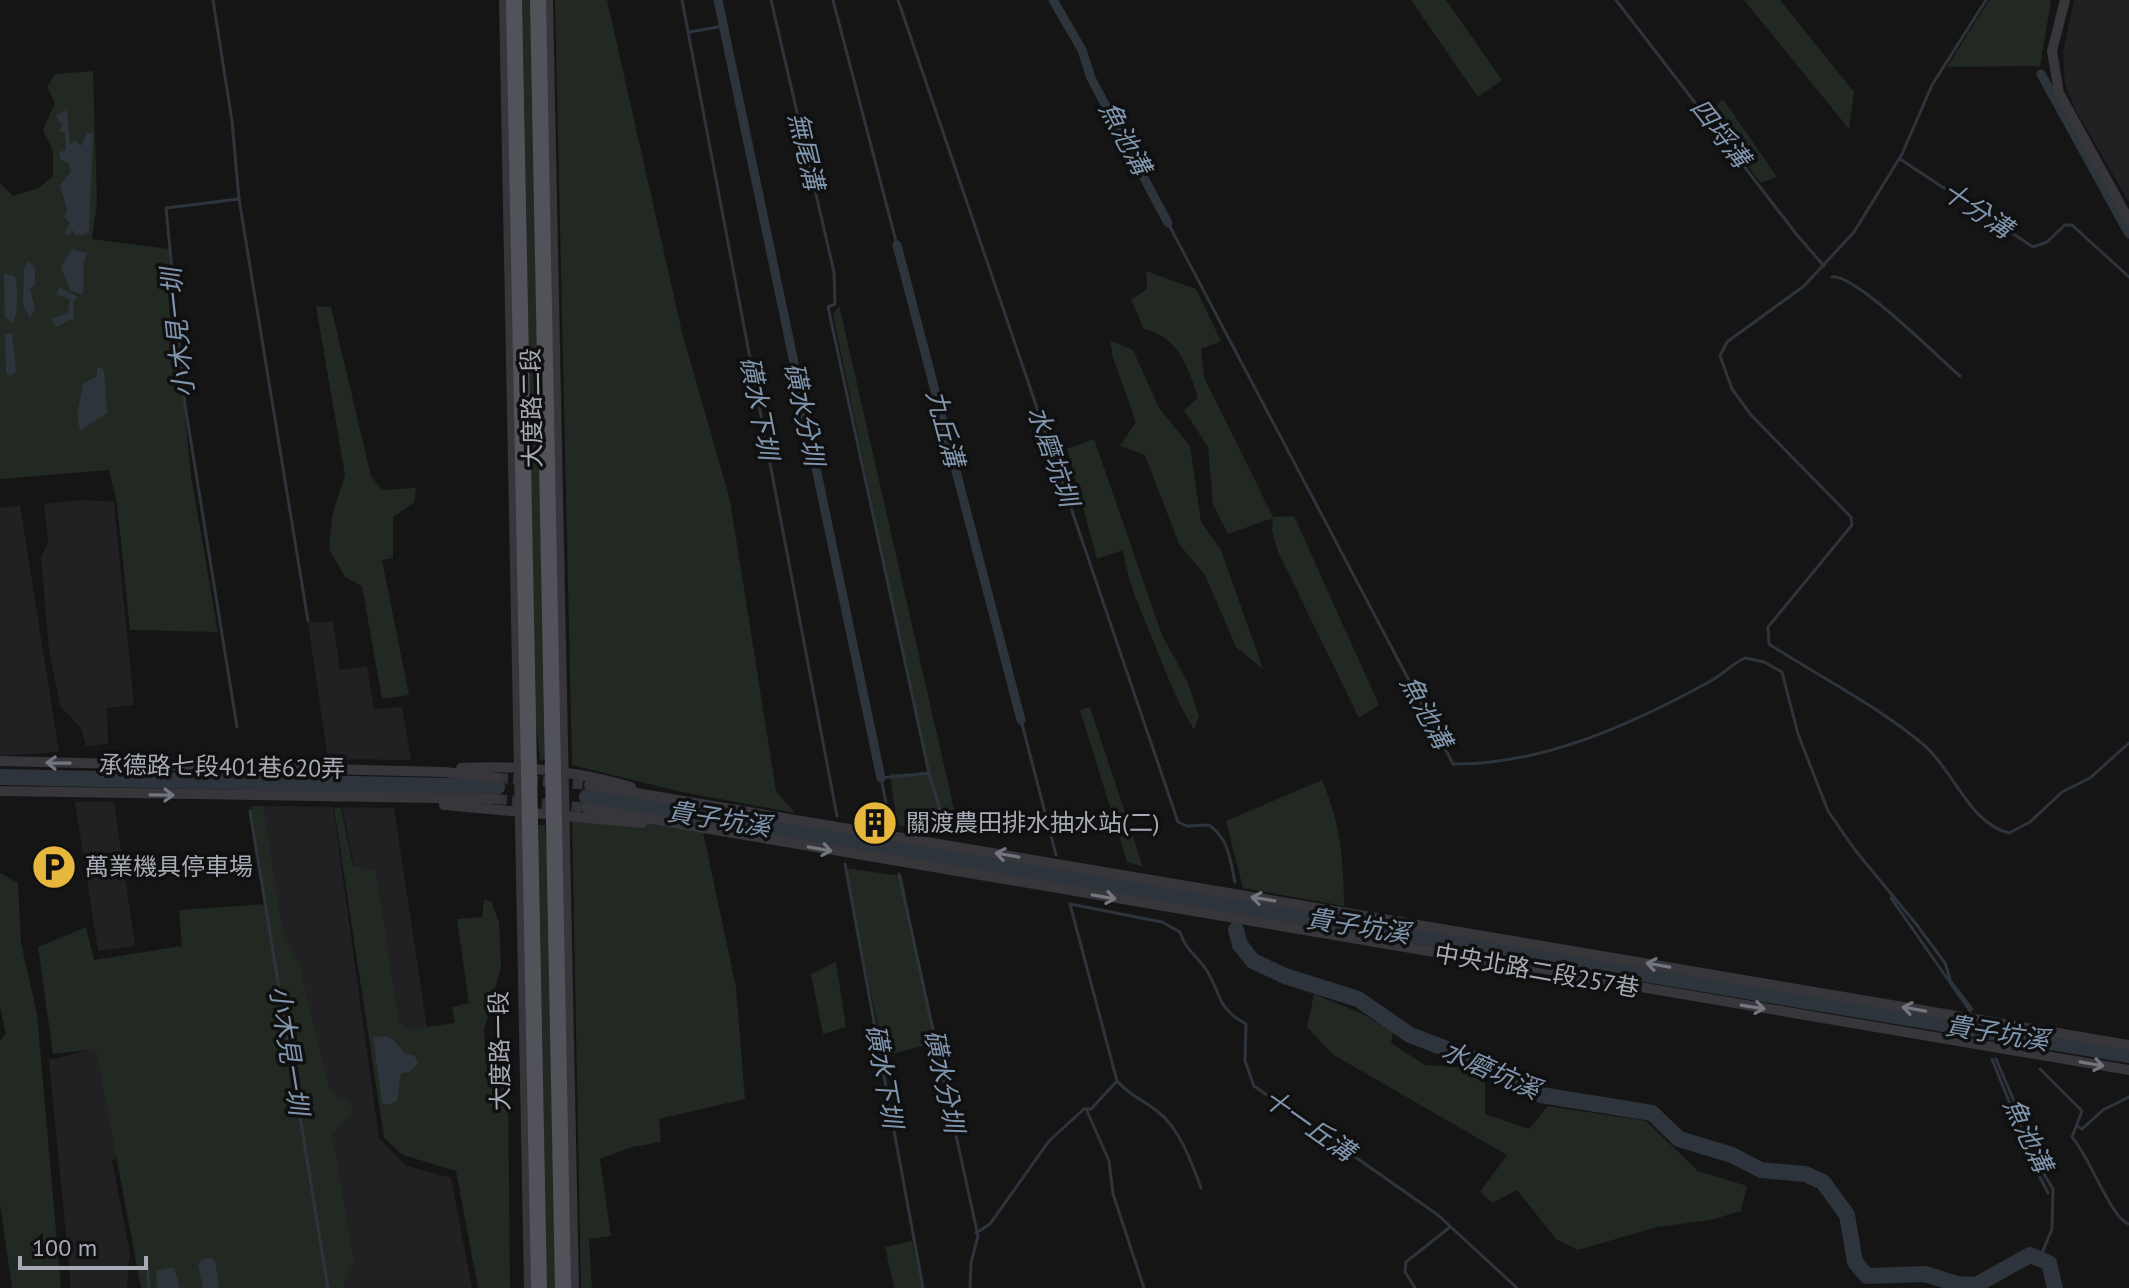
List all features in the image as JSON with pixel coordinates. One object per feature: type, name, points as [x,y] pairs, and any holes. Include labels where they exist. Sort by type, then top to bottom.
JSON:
[{"type":"main road","name":"大度路二段","points":[[514,0],[520,766]]},
{"type":"main road","name":"大度路二段","points":[[538,0],[559,814]]},
{"type":"main road","points":[[520,766],[520,813]]},
{"type":"main road","name":"大度路一段","points":[[520,813],[539,1288]]},
{"type":"main road","points":[[559,814],[563,1288]]},
{"type":"street","name":"大度路二段","points":[[504,0],[520,766]]},
{"type":"street","name":"大度路二段","points":[[548,0],[558,770]]},
{"type":"street","points":[[2065,0],[2052,51],[2059,93],[2129,220]]},
{"type":"street","name":"承德路七段401巷620弄","points":[[0,761],[444,772],[498,778]]},
{"type":"street","name":"承德路七段401巷620弄","points":[[444,772],[520,766],[558,770]]},
{"type":"street","name":"中央北路二段257巷","points":[[558,770],[594,776],[664,798]]},
{"type":"street","name":"中央北路二段257巷","points":[[589,785],[2129,1045]]},
{"type":"street","name":"承德路七段401巷620弄","points":[[0,791],[422,801],[497,799]]},
{"type":"street","name":"承德路七段401巷620弄","points":[[422,801],[520,813],[559,814]]},
{"type":"street","name":"中央北路二段257巷","points":[[586,808],[2129,1070]]},
{"type":"street","name":"大度路一段","points":[[520,813],[529,1288]]},
{"type":"street","name":"中央北路二段257巷","points":[[559,814],[619,824],[661,822]]},
{"type":"street","points":[[559,814],[574,1288]]},
{"type":"shaded area","points":[[520,0],[531,0],[546,759],[540,760],[534,707]]},
{"type":"shaded area","points":[[555,0],[607,0],[682,332],[730,500],[776,791],[795,813],[677,791],[572,765]]},
{"type":"shaded area","points":[[1411,0],[1446,0],[1502,80],[1478,97]]},
{"type":"shaded area","points":[[1744,0],[1780,0],[1854,92],[1849,129]]},
{"type":"shaded area","points":[[1989,0],[2051,0],[2040,66],[1947,67]]},
{"type":"shaded area","points":[[2074,0],[2129,0],[2129,202],[2075,109],[2065,84],[2063,53]]},
{"type":"shaded area","points":[[93,71],[97,203],[92,239],[169,249],[191,476],[218,632],[130,630],[117,504],[109,470],[0,479],[0,183],[13,196],[39,188],[53,176],[53,151],[43,130],[55,103],[47,87],[55,74]]},
{"type":"shaded area","points":[[1723,99],[1777,177],[1761,183],[1708,114]]},
{"type":"shaded area","points":[[67,110],[70,144],[76,141],[81,146],[87,133],[93,133],[89,233],[76,236],[73,230],[68,236],[65,231],[70,223],[64,217],[67,210],[60,185],[71,172],[69,164],[60,159],[59,152],[66,150],[65,133],[59,131],[63,125],[55,116]]},
{"type":"shaded area","points":[[72,249],[88,253],[84,263],[82,295],[70,290],[61,267]]},
{"type":"shaded area","points":[[29,261],[35,268],[35,284],[30,289],[35,307],[30,319],[23,304],[24,267]]},
{"type":"shaded area","points":[[1146,271],[1196,289],[1221,341],[1201,349],[1204,377],[1273,517],[1294,516],[1379,705],[1359,718],[1278,552],[1272,531],[1273,518],[1228,534],[1213,504],[1208,447],[1184,410],[1198,398],[1190,375],[1174,346],[1156,333],[1144,329],[1131,300],[1147,289]]},
{"type":"shaded area","points":[[4,274],[15,276],[16,282],[17,307],[12,324],[5,316]]},
{"type":"shaded area","points":[[59,287],[78,297],[73,301],[74,318],[56,327],[52,318],[68,313],[70,299],[56,295]]},
{"type":"shaded area","points":[[839,305],[959,831],[948,835],[897,825],[890,774],[928,773],[833,315]]},
{"type":"shaded area","points":[[316,306],[331,307],[371,476],[382,490],[416,488],[414,503],[393,517],[393,558],[382,560],[409,695],[382,699],[362,586],[345,577],[329,549],[332,516],[345,475]]},
{"type":"shaded area","points":[[12,332],[16,371],[11,376],[6,373],[5,335]]},
{"type":"shaded area","points":[[1110,340],[1133,350],[1159,408],[1190,446],[1201,522],[1221,550],[1263,669],[1236,647],[1205,575],[1179,544],[1145,455],[1120,446],[1136,422],[1113,358]]},
{"type":"shaded area","points":[[101,367],[104,371],[107,413],[80,431],[77,415],[83,384],[97,376],[97,368]]},
{"type":"shaded area","points":[[1094,439],[1162,635],[1188,683],[1199,716],[1194,730],[1137,602],[1123,550],[1097,559],[1067,449]]},
{"type":"shaded area","points":[[83,500],[114,502],[134,705],[107,708],[108,744],[86,746],[81,728],[60,706],[49,650],[41,558],[48,542],[44,504]]},
{"type":"shaded area","points":[[20,505],[59,752],[0,756],[0,508]]},
{"type":"shaded area","points":[[333,621],[340,670],[367,666],[374,709],[402,707],[411,760],[328,759],[308,623]]},
{"type":"shaded area","points":[[1090,707],[1143,867],[1127,862],[1080,710]]},
{"type":"shaded area","points":[[1322,780],[1340,842],[1344,906],[1243,888],[1226,821]]},
{"type":"shaded area","points":[[75,802],[114,802],[135,946],[98,951]]},
{"type":"shaded area","points":[[251,806],[263,806],[283,932],[299,963],[330,1090],[353,1105],[349,1116],[332,1134],[354,1261],[343,1288],[141,1288],[96,1049],[53,1054],[38,947],[86,927],[94,960],[182,946],[179,910],[266,904]]},
{"type":"shaded area","points":[[263,806],[333,807],[379,1138],[405,1165],[451,1178],[472,1288],[287,1288],[164,1146],[112,1160],[130,1253],[127,1288],[71,1288],[49,1060],[124,1041],[192,951],[277,918]]},
{"type":"shaded area","points":[[342,807],[394,808],[427,1028],[410,1029],[399,1021],[376,870],[354,866]]},
{"type":"shaded area","points":[[334,808],[341,808],[353,866],[376,870],[399,1021],[410,1029],[455,1023],[452,1007],[469,1003],[457,919],[482,917],[484,900],[491,901],[499,922],[501,966],[484,1031],[487,1071],[508,1078],[510,1288],[478,1288],[456,1171],[403,1155],[384,1138]]},
{"type":"shaded area","points":[[572,819],[629,821],[703,832],[736,987],[745,1099],[659,1119],[661,1142],[632,1147],[600,1159],[611,1236],[589,1239],[592,1288],[581,1288]]},
{"type":"shaded area","points":[[536,825],[545,825],[549,885],[557,1288],[546,1288]]},
{"type":"shaded area","points":[[845,868],[902,876],[934,1043],[884,1056]]},
{"type":"shaded area","points":[[0,873],[18,883],[21,943],[37,1014],[61,1288],[12,1288],[0,1204],[0,1041],[6,1034],[0,1007]]},
{"type":"shaded area","points":[[836,962],[846,1027],[823,1034],[811,974]]},
{"type":"shaded area","points":[[1314,994],[1363,1014],[1393,1032],[1391,1043],[1425,1065],[1471,1068],[1485,1077],[1485,1114],[1529,1129],[1548,1106],[1646,1121],[1698,1171],[1747,1186],[1741,1211],[1711,1220],[1657,1227],[1578,1250],[1556,1239],[1517,1190],[1492,1203],[1480,1192],[1507,1155],[1332,1054],[1307,1027]]},
{"type":"shaded area","points":[[385,1036],[394,1040],[405,1054],[414,1055],[418,1063],[410,1072],[401,1073],[397,1101],[386,1105],[382,1103],[373,1037]]},
{"type":"shaded area","points":[[912,1241],[922,1288],[894,1288],[885,1247]]},
{"type":"shaded area","points":[[203,1259],[215,1261],[219,1288],[203,1288],[198,1264]]},
{"type":"shaded area","points":[[174,1267],[180,1288],[157,1288],[156,1271]]},
{"type":"waterway","name":"小木見一圳","points":[[213,0],[232,121],[239,199],[166,208],[185,405],[237,727]]},
{"type":"waterway","name":"磺水下圳","points":[[682,0],[837,816]]},
{"type":"waterway","name":"磺水分圳","points":[[718,0],[881,778]]},
{"type":"waterway","name":"無尾溝","points":[[771,0],[834,272],[835,304],[828,307],[929,773],[942,817],[951,817],[957,832]]},
{"type":"waterway","name":"九丘溝","points":[[833,0],[897,245]]},
{"type":"waterway","name":"水磨坑圳","points":[[898,0],[1178,822],[1187,826],[1209,825],[1216,831],[1228,850],[1235,882]]},
{"type":"waterway","name":"魚池溝","points":[[1053,0],[1082,50],[1091,78],[1168,223]]},
{"type":"waterway","name":"四埒溝","points":[[1616,0],[1824,266]]},
{"type":"waterway","points":[[1986,0],[1932,85],[1902,154],[1854,232],[1804,286],[1727,342],[1720,356],[1732,389],[1751,415],[1851,517],[1852,525],[1768,627],[1769,644],[1907,731],[1935,756],[1983,819],[2009,833],[2030,822],[2062,792],[2090,778],[2129,743]]},
{"type":"waterway","points":[[690,32],[723,26]]},
{"type":"waterway","points":[[2041,74],[2129,234]]},
{"type":"waterway","name":"十分溝","points":[[1900,159],[2033,247],[2047,242],[2065,225],[2072,225],[2129,277]]},
{"type":"waterway","points":[[239,199],[308,621]]},
{"type":"waterway","name":"魚池溝","points":[[1168,223],[1453,764],[1520,758],[1553,750],[1649,713],[1714,679],[1745,658],[1764,662],[1782,672],[1798,734],[1828,811],[1945,963],[1951,982],[1972,1009]]},
{"type":"waterway","name":"九丘溝","points":[[897,245],[1021,720]]},
{"type":"waterway","points":[[1832,277],[1843,279],[1877,302],[1960,376]]},
{"type":"waterway","name":"九丘溝","points":[[1021,720],[1056,855]]},
{"type":"waterway","name":"磺水分圳","points":[[891,828],[881,778],[929,773]]},
{"type":"waterway","name":"貴子坑溪","points":[[0,777],[497,787]]},
{"type":"waterway","name":"貴子坑溪","points":[[587,797],[2129,1055]]},
{"type":"waterway","name":"小木見一圳","points":[[250,811],[328,1288]]},
{"type":"waterway","name":"磺水下圳","points":[[845,864],[923,1288]]},
{"type":"waterway","name":"磺水分圳","points":[[899,874],[978,1236],[971,1263],[970,1288]]},
{"type":"waterway","points":[[1891,898],[1970,1011]]},
{"type":"waterway","name":"十一丘溝","points":[[1201,1188],[1172,1126],[1117,1081],[1070,904],[1162,922],[1180,932],[1229,1012],[1246,1024],[1245,1061],[1254,1086],[1438,1215],[1517,1288]]},
{"type":"waterway","name":"水磨坑溪","points":[[1236,930],[1240,945],[1253,961],[1285,976],[1358,999],[1410,1035],[1484,1063],[1541,1095],[1652,1113],[1679,1139],[1732,1155],[1761,1170],[1805,1174],[1823,1182],[1847,1215],[1855,1262],[1867,1276],[1925,1274],[1957,1284],[1976,1285],[2030,1255],[2049,1263],[2055,1288]]},
{"type":"waterway","points":[[1992,1059],[2018,1124]]},
{"type":"waterway","name":"魚池溝","points":[[1996,1059],[2014,1101],[2025,1143],[2053,1189],[2052,1229],[2040,1258]]},
{"type":"waterway","points":[[2040,1069],[2082,1111],[2072,1137],[2115,1211],[2129,1224]]},
{"type":"waterway","points":[[976,1233],[990,1224],[1049,1141],[1084,1109],[1091,1109],[1117,1081]]},
{"type":"waterway","points":[[2077,1126],[2082,1129],[2103,1110],[2129,1097]]},
{"type":"waterway","points":[[1087,1111],[1109,1161],[1113,1194],[1144,1288]]},
{"type":"waterway","points":[[2034,1165],[2048,1193]]},
{"type":"waterway","points":[[1415,1288],[1405,1272],[1406,1262],[1450,1227]]},
{"type":"waterway","points":[[147,1258],[149,1288]]},
{"type":"tunnel","points":[[498,778],[589,785]]},
{"type":"tunnel","points":[[497,799],[586,808]]},
{"type":"place","name":"關渡農田排水抽水站(二)","points":[[875,823]]},
{"type":"place","name":"萬業機具停車場","points":[[54,867]]}]
